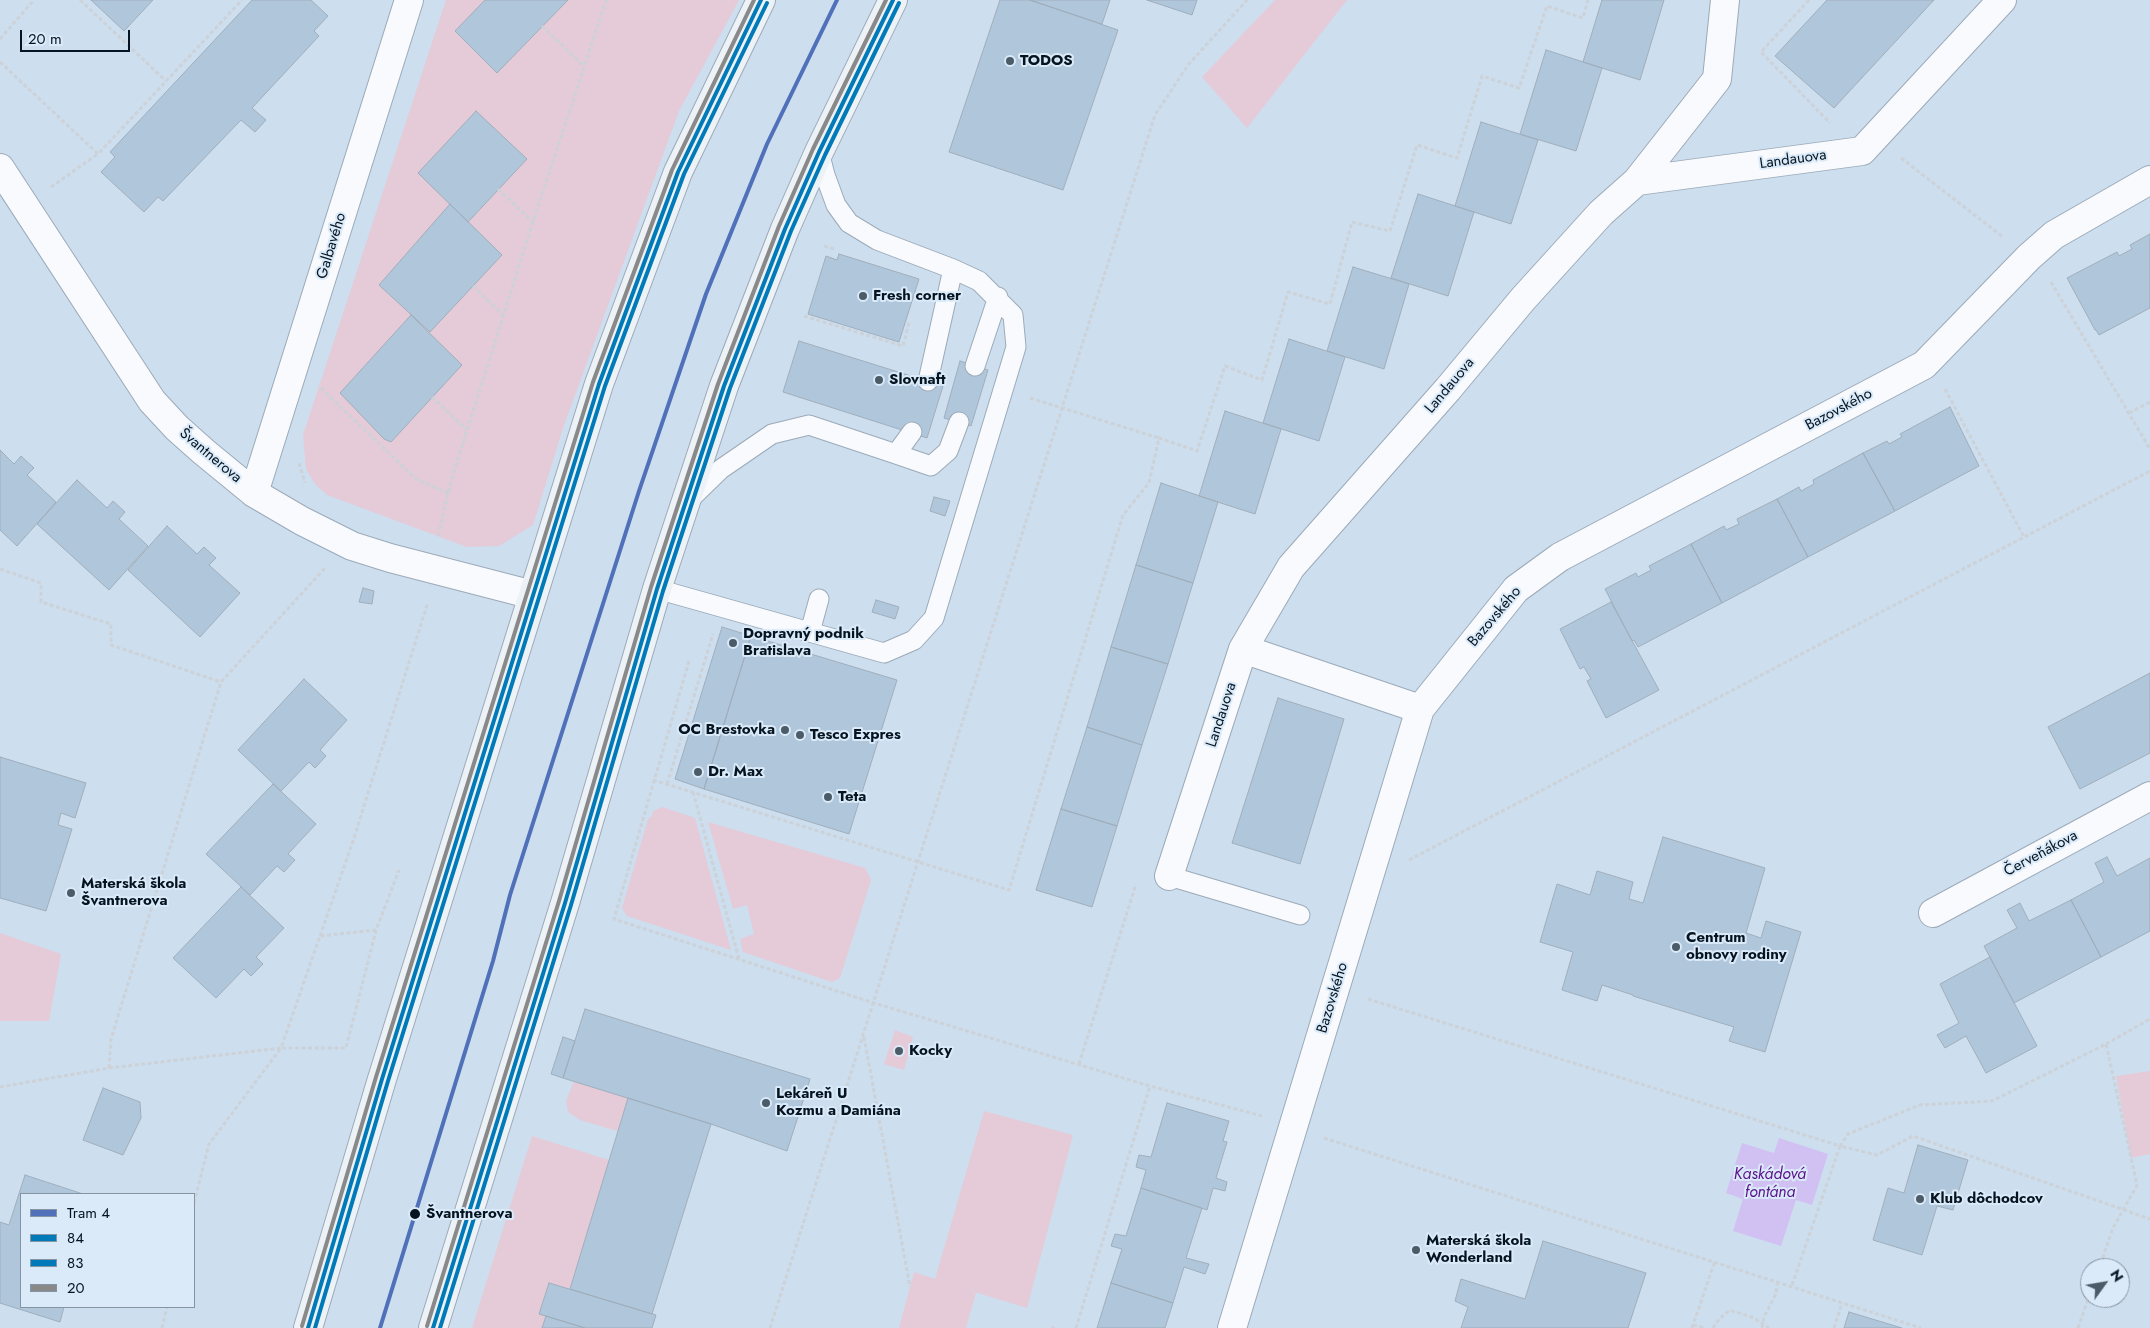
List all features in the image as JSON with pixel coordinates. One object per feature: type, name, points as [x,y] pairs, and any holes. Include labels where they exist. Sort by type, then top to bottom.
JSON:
[{"type":"main road","points":[[308,1328],[382,1079],[599,384],[678,172],[762,0]]},
{"type":"main road","points":[[433,1328],[570,884],[657,589],[724,386],[785,230],[819,152],[893,0]]},
{"type":"street","name":"Galbavého","points":[[254,493],[409,0]]},
{"type":"street","points":[[1637,181],[1716,79],[1725,19],[1725,0]]},
{"type":"street","name":"Landauova","points":[[1169,876],[1243,649],[1291,567],[1448,389],[1523,299],[1601,213],[1637,181],[1862,151],[2002,0]]},
{"type":"street","name":"Švantnerova","points":[[0,168],[152,401],[197,446],[254,493],[302,522],[352,546],[390,558],[534,595]]},
{"type":"street","name":"Bazovského","points":[[1232,1328],[1420,709],[1516,589],[1560,557],[1924,365],[2054,235],[2150,180]]},
{"type":"street","points":[[1243,649],[1420,709]]},
{"type":"street","name":"Červeňákova","points":[[1933,913],[2150,796]]},
{"type":"lane","points":[[657,589],[884,653],[914,640],[934,618],[1016,346],[1013,314],[980,281],[877,240],[849,223],[836,205],[819,152]]},
{"type":"lane","points":[[928,381],[953,269]]},
{"type":"lane","points":[[975,366],[998,298]]},
{"type":"lane","points":[[685,504],[721,469],[772,434],[809,425],[931,466],[948,450],[959,422]]},
{"type":"lane","points":[[896,454],[912,432]]},
{"type":"lane","points":[[810,632],[819,599]]},
{"type":"lane","name":"Landauova","points":[[1169,876],[1300,915]]},
{"type":"path","points":[[0,39],[34,0]]},
{"type":"path","points":[[80,0],[166,82]]},
{"type":"path","points":[[51,187],[98,154],[242,0]]},
{"type":"path","points":[[437,540],[448,493],[467,430],[606,0]]},
{"type":"path","points":[[770,1328],[920,862],[1155,115],[1188,65],[1247,0]]},
{"type":"path","points":[[1003,390],[1197,451],[1225,366],[1262,380],[1288,292],[1330,304],[1352,222],[1390,231],[1417,145],[1457,158],[1482,76],[1520,88],[1547,6],[1583,18],[1588,0]]},
{"type":"path","points":[[1809,0],[1761,52],[1834,127]]},
{"type":"path","points":[[542,26],[584,66]]},
{"type":"path","points":[[0,62],[98,154]]},
{"type":"path","points":[[498,189],[533,222]]},
{"type":"path","points":[[824,246],[842,252]]},
{"type":"path","points":[[473,286],[503,315]]},
{"type":"path","points":[[804,316],[903,346],[910,320]]},
{"type":"path","points":[[312,384],[321,388],[416,479],[448,493]]},
{"type":"path","points":[[1942,384],[2024,537]]},
{"type":"path","points":[[432,397],[467,430]]},
{"type":"path","points":[[2129,414],[2150,402]]},
{"type":"path","points":[[654,780],[1009,890],[1123,515],[1149,483],[1159,438]]},
{"type":"path","points":[[299,459],[306,485]]},
{"type":"path","points":[[1407,854],[1404,863],[2150,471]]},
{"type":"path","points":[[109,1068],[111,1039],[221,682],[328,565]]},
{"type":"path","points":[[0,569],[41,582],[41,602],[111,624],[111,645],[221,682]]},
{"type":"path","points":[[195,1199],[209,1144],[281,1048],[353,841],[428,601]]},
{"type":"path","points":[[667,784],[713,634]]},
{"type":"path","points":[[689,661],[614,919],[874,1003],[1150,1086],[1271,1119]]},
{"type":"path","points":[[693,792],[739,960]]},
{"type":"path","points":[[716,798],[718,794]]},
{"type":"path","points":[[0,1087],[109,1068],[281,1048],[346,1048],[376,930],[399,870]]},
{"type":"path","points":[[1079,1064],[1139,875]]},
{"type":"path","points":[[320,936],[376,930]]},
{"type":"path","points":[[1365,1007],[1368,998],[1840,1146],[1877,1155],[1913,1136],[2150,1219]]},
{"type":"path","points":[[1792,1286],[1840,1146],[1848,1134],[1920,1105],[1992,1101],[2150,1020]]},
{"type":"path","points":[[864,1035],[910,1287]]},
{"type":"path","points":[[2102,1258],[2113,1228],[2137,1184],[2106,1044]]},
{"type":"path","points":[[1076,1328],[1150,1086]]},
{"type":"path","points":[[1324,1128],[1321,1138],[1715,1261],[1777,1284],[1792,1286],[1921,1328]]},
{"type":"path","points":[[1705,1328],[1692,1326],[1715,1261]]},
{"type":"path","points":[[1762,1328],[1769,1306],[1776,1294],[1777,1284]]},
{"type":"path","points":[[1834,1328],[1842,1303]]},
{"type":"path","points":[[162,1328],[167,1308]]},
{"type":"path","points":[[2078,1328],[2085,1308]]},
{"type":"path","points":[[1713,1328],[1730,1310],[1754,1318],[1769,1328]]},
{"type":"path","points":[[1051,1328],[1056,1328]]},
{"type":"shaded area","points":[[446,0],[739,0],[679,111],[563,428],[533,525],[499,546],[467,547],[327,495],[315,484],[306,469],[303,435]]},
{"type":"shaded area","points":[[1275,0],[1347,0],[1247,128],[1202,77]]},
{"type":"shaded area","points":[[662,807],[695,818],[731,950],[627,916],[622,908],[648,819],[652,816],[653,811]]},
{"type":"shaded area","points":[[708,822],[865,868],[871,880],[840,978],[832,982],[743,952],[740,939],[754,934],[747,905],[733,909]]},
{"type":"shaded area","points":[[0,933],[61,954],[49,1021],[0,1021]]},
{"type":"shaded area","name":"Kocky","points":[[895,1030],[913,1037],[904,1070],[884,1064]]},
{"type":"shaded area","points":[[2150,1071],[2150,1154],[2131,1158],[2116,1076]]},
{"type":"shaded area","points":[[574,1081],[628,1098],[617,1131],[580,1120],[568,1112],[566,1101]]},
{"type":"shaded area","points":[[984,1111],[1073,1135],[1027,1308],[968,1290],[976,1293],[966,1328],[899,1328],[914,1272],[935,1279]]},
{"type":"shaded area","points":[[532,1136],[609,1160],[570,1289],[549,1283],[539,1314],[546,1316],[542,1328],[472,1328]]},
{"type":"water","name":"Kaskádová fontána","points":[[1779,1138],[1828,1154],[1812,1205],[1796,1200],[1781,1246],[1733,1231],[1743,1199],[1726,1193],[1742,1143],[1774,1153]]},
{"type":"building","points":[[91,0],[153,0],[124,31]]},
{"type":"building","points":[[252,0],[311,0],[328,16],[314,31],[319,36],[252,108],[266,120],[255,132],[241,120],[163,201],[158,197],[144,212],[101,172],[115,157],[110,152]]},
{"type":"building","points":[[485,0],[568,0],[497,73],[455,31]]},
{"type":"building","points":[[1000,0],[1030,0],[1118,30],[1063,190],[949,152]]},
{"type":"building","points":[[1030,0],[1110,0],[1102,24]]},
{"type":"building","points":[[1147,0],[1197,0],[1192,15]]},
{"type":"building","points":[[1602,0],[1664,0],[1640,80],[1583,62]]},
{"type":"building","points":[[1827,0],[1934,0],[1834,108],[1775,56]]},
{"type":"building","points":[[1546,50],[1602,68],[1576,151],[1520,134]]},
{"type":"building","points":[[476,111],[527,159],[468,222],[418,173]]},
{"type":"building","points":[[1481,122],[1538,140],[1511,224],[1455,206]]},
{"type":"building","points":[[1418,194],[1474,212],[1448,296],[1391,278]]},
{"type":"building","points":[[450,204],[502,255],[430,332],[379,285]]},
{"type":"building","points":[[2150,234],[2150,308],[2099,335],[2067,278],[2117,252],[2119,256],[2132,249],[2130,245]]},
{"type":"building","name":"Fresh corner","points":[[839,254],[919,279],[899,342],[808,314],[826,256],[837,260]]},
{"type":"building","points":[[1353,267],[1409,284],[1384,369],[1327,351]]},
{"type":"building","points":[[411,315],[462,365],[391,442],[384,439],[340,393]]},
{"type":"building","points":[[1289,339],[1345,357],[1319,441],[1263,423]]},
{"type":"building","points":[[799,341],[943,386],[927,438],[783,392]]},
{"type":"building","points":[[960,361],[988,370],[971,426],[944,418]]},
{"type":"building","points":[[1950,407],[1979,466],[1895,511],[1863,453],[1887,441],[1889,444],[1902,437],[1900,434]]},
{"type":"building","points":[[1225,411],[1281,429],[1255,514],[1199,496]]},
{"type":"building","points":[[0,450],[14,464],[21,456],[34,468],[27,475],[56,502],[17,546],[0,530]]},
{"type":"building","points":[[1863,453],[1895,511],[1808,557],[1777,499],[1799,487],[1801,491],[1814,484],[1813,480]]},
{"type":"building","points":[[77,480],[107,508],[113,501],[125,512],[119,519],[148,546],[109,590],[37,524]]},
{"type":"building","points":[[1161,483],[1218,502],[1193,583],[1136,565]]},
{"type":"building","points":[[934,497],[950,501],[945,516],[930,511]]},
{"type":"building","points":[[1777,499],[1808,557],[1722,603],[1691,544],[1724,526],[1726,530],[1739,524],[1737,519]]},
{"type":"building","points":[[167,526],[197,554],[204,547],[216,558],[209,565],[240,593],[200,637],[128,570]]},
{"type":"building","points":[[1691,544],[1722,603],[1638,647],[1634,640],[1632,641],[1605,589],[1636,573],[1638,577],[1651,570],[1649,566]]},
{"type":"building","points":[[1136,565],[1193,583],[1168,664],[1111,647]]},
{"type":"building","points":[[363,588],[374,591],[372,604],[359,602]]},
{"type":"building","points":[[876,600],[899,607],[895,619],[872,612]]},
{"type":"building","points":[[1611,602],[1659,690],[1606,718],[1587,681],[1591,679],[1584,667],[1580,669],[1560,629]]},
{"type":"building","points":[[722,627],[751,636],[704,789],[675,779]]},
{"type":"building","name":"Tesco Expres","points":[[751,636],[897,680],[849,834],[704,789]]},
{"type":"building","points":[[1111,647],[1168,664],[1142,745],[1087,727]]},
{"type":"building","points":[[2150,673],[2150,753],[2080,789],[2048,727]]},
{"type":"building","points":[[304,679],[347,720],[320,750],[326,756],[315,768],[309,762],[281,791],[238,750]]},
{"type":"building","points":[[1278,698],[1344,719],[1300,864],[1232,843]]},
{"type":"building","points":[[1087,727],[1142,745],[1117,826],[1061,809]]},
{"type":"building","points":[[0,757],[86,783],[75,818],[61,813],[58,825],[72,829],[46,911],[0,898]]},
{"type":"building","points":[[273,784],[316,824],[288,854],[295,860],[284,872],[277,866],[250,895],[206,854]]},
{"type":"building","points":[[1061,809],[1117,826],[1092,907],[1036,890]]},
{"type":"building","name":"Centrum obnovy rodiny","points":[[1663,837],[1765,868],[1746,933],[1761,938],[1766,921],[1801,932],[1765,1052],[1729,1041],[1734,1027],[1602,985],[1597,1001],[1562,990],[1573,952],[1540,942],[1557,884],[1590,895],[1597,871],[1633,882],[1629,899],[1643,903]]},
{"type":"building","points":[[2107,857],[2117,876],[2150,858],[2150,931],[2101,957],[2071,900],[2104,882],[2095,863]]},
{"type":"building","points":[[241,887],[284,928],[256,957],[263,964],[251,976],[244,969],[216,998],[173,958]]},
{"type":"building","points":[[2071,900],[2101,957],[2014,1003],[1984,946],[2017,928],[2007,910],[2020,903],[2029,921]]},
{"type":"building","points":[[1990,957],[2037,1046],[1986,1073],[1966,1036],[1945,1048],[1937,1035],[1959,1023],[1940,984]]},
{"type":"building","points":[[585,1009],[810,1079],[787,1151],[711,1124],[563,1078]]},
{"type":"building","points":[[563,1037],[575,1041],[563,1078],[551,1074]]},
{"type":"building","points":[[103,1088],[140,1102],[141,1118],[123,1155],[83,1140]]},
{"type":"building","points":[[628,1098],[711,1124],[652,1314],[570,1289]]},
{"type":"building","points":[[1167,1103],[1229,1121],[1223,1141],[1227,1142],[1216,1178],[1227,1182],[1225,1191],[1213,1188],[1207,1210],[1141,1188],[1146,1170],[1136,1167],[1139,1155],[1151,1157]]},
{"type":"building","name":"Klub dôchodcov","points":[[1918,1145],[1968,1160],[1953,1210],[1937,1206],[1922,1255],[1873,1240],[1888,1188],[1904,1193]]},
{"type":"building","points":[[25,1175],[80,1193],[20,1193],[20,1308],[64,1308],[60,1322],[0,1303],[0,1222],[9,1225]]},
{"type":"building","points":[[1141,1188],[1202,1208],[1186,1258],[1209,1264],[1205,1274],[1184,1267],[1173,1303],[1111,1283],[1122,1249],[1111,1246],[1115,1234],[1126,1236]]},
{"type":"building","points":[[1543,1241],[1646,1273],[1628,1328],[1461,1328],[1468,1307],[1455,1301],[1461,1279],[1525,1299]]},
{"type":"building","points":[[549,1283],[656,1315],[652,1328],[585,1328],[539,1314]]},
{"type":"building","points":[[1111,1283],[1173,1303],[1165,1328],[1097,1328]]},
{"type":"building","points":[[1849,1312],[1902,1328],[1844,1328]]},
{"type":"building","points":[[546,1316],[585,1328],[542,1328]]},
{"type":"tram line","name":"4","points":[[380,1328],[493,961],[510,895],[639,491],[706,294],[767,144],[837,0]]},
{"type":"transit line","name":"20","points":[[302,1326],[376,1077],[593,382],[672,170],[754,0]]},
{"type":"transit line","name":"84","points":[[308,1328],[382,1079],[599,384],[678,172],[761,0]]},
{"type":"transit line","name":"20","points":[[427,1326],[559,901],[651,587],[718,384],[779,226],[813,149],[886,0]]},
{"type":"transit line","name":"84","points":[[433,1328],[565,903],[657,589],[724,386],[785,229],[819,152],[893,0]]},
{"type":"transit line","name":"83","points":[[315,1328],[388,1081],[605,386],[684,174],[767,3]]},
{"type":"transit line","name":"83","points":[[440,1328],[571,905],[663,591],[730,388],[791,231],[825,155],[899,3]]},
{"type":"place","name":"TODOS","points":[[1010,61]]},
{"type":"place","name":"Fresh corner","points":[[863,296]]},
{"type":"place","name":"Slovnaft","points":[[879,380]]},
{"type":"place","name":"Dopravný podnik Bratislava","points":[[733,643]]},
{"type":"place","name":"OC Brestovka","points":[[785,730]]},
{"type":"place","name":"Tesco Expres","points":[[800,735]]},
{"type":"place","name":"Dr. Max","points":[[698,772]]},
{"type":"place","name":"Teta","points":[[828,797]]},
{"type":"place","name":"Materská škola Švantnerova","points":[[71,893]]},
{"type":"place","name":"Centrum obnovy rodiny","points":[[1676,947]]},
{"type":"place","name":"Kocky","points":[[899,1051]]},
{"type":"place","name":"Lekáreň U Kozmu a Damiána","points":[[766,1103]]},
{"type":"place","name":"Klub dôchodcov","points":[[1920,1199]]},
{"type":"place","name":"Švantnerova","points":[[415,1214]]},
{"type":"place","name":"Materská škola Wonderland","points":[[1416,1250]]}]
